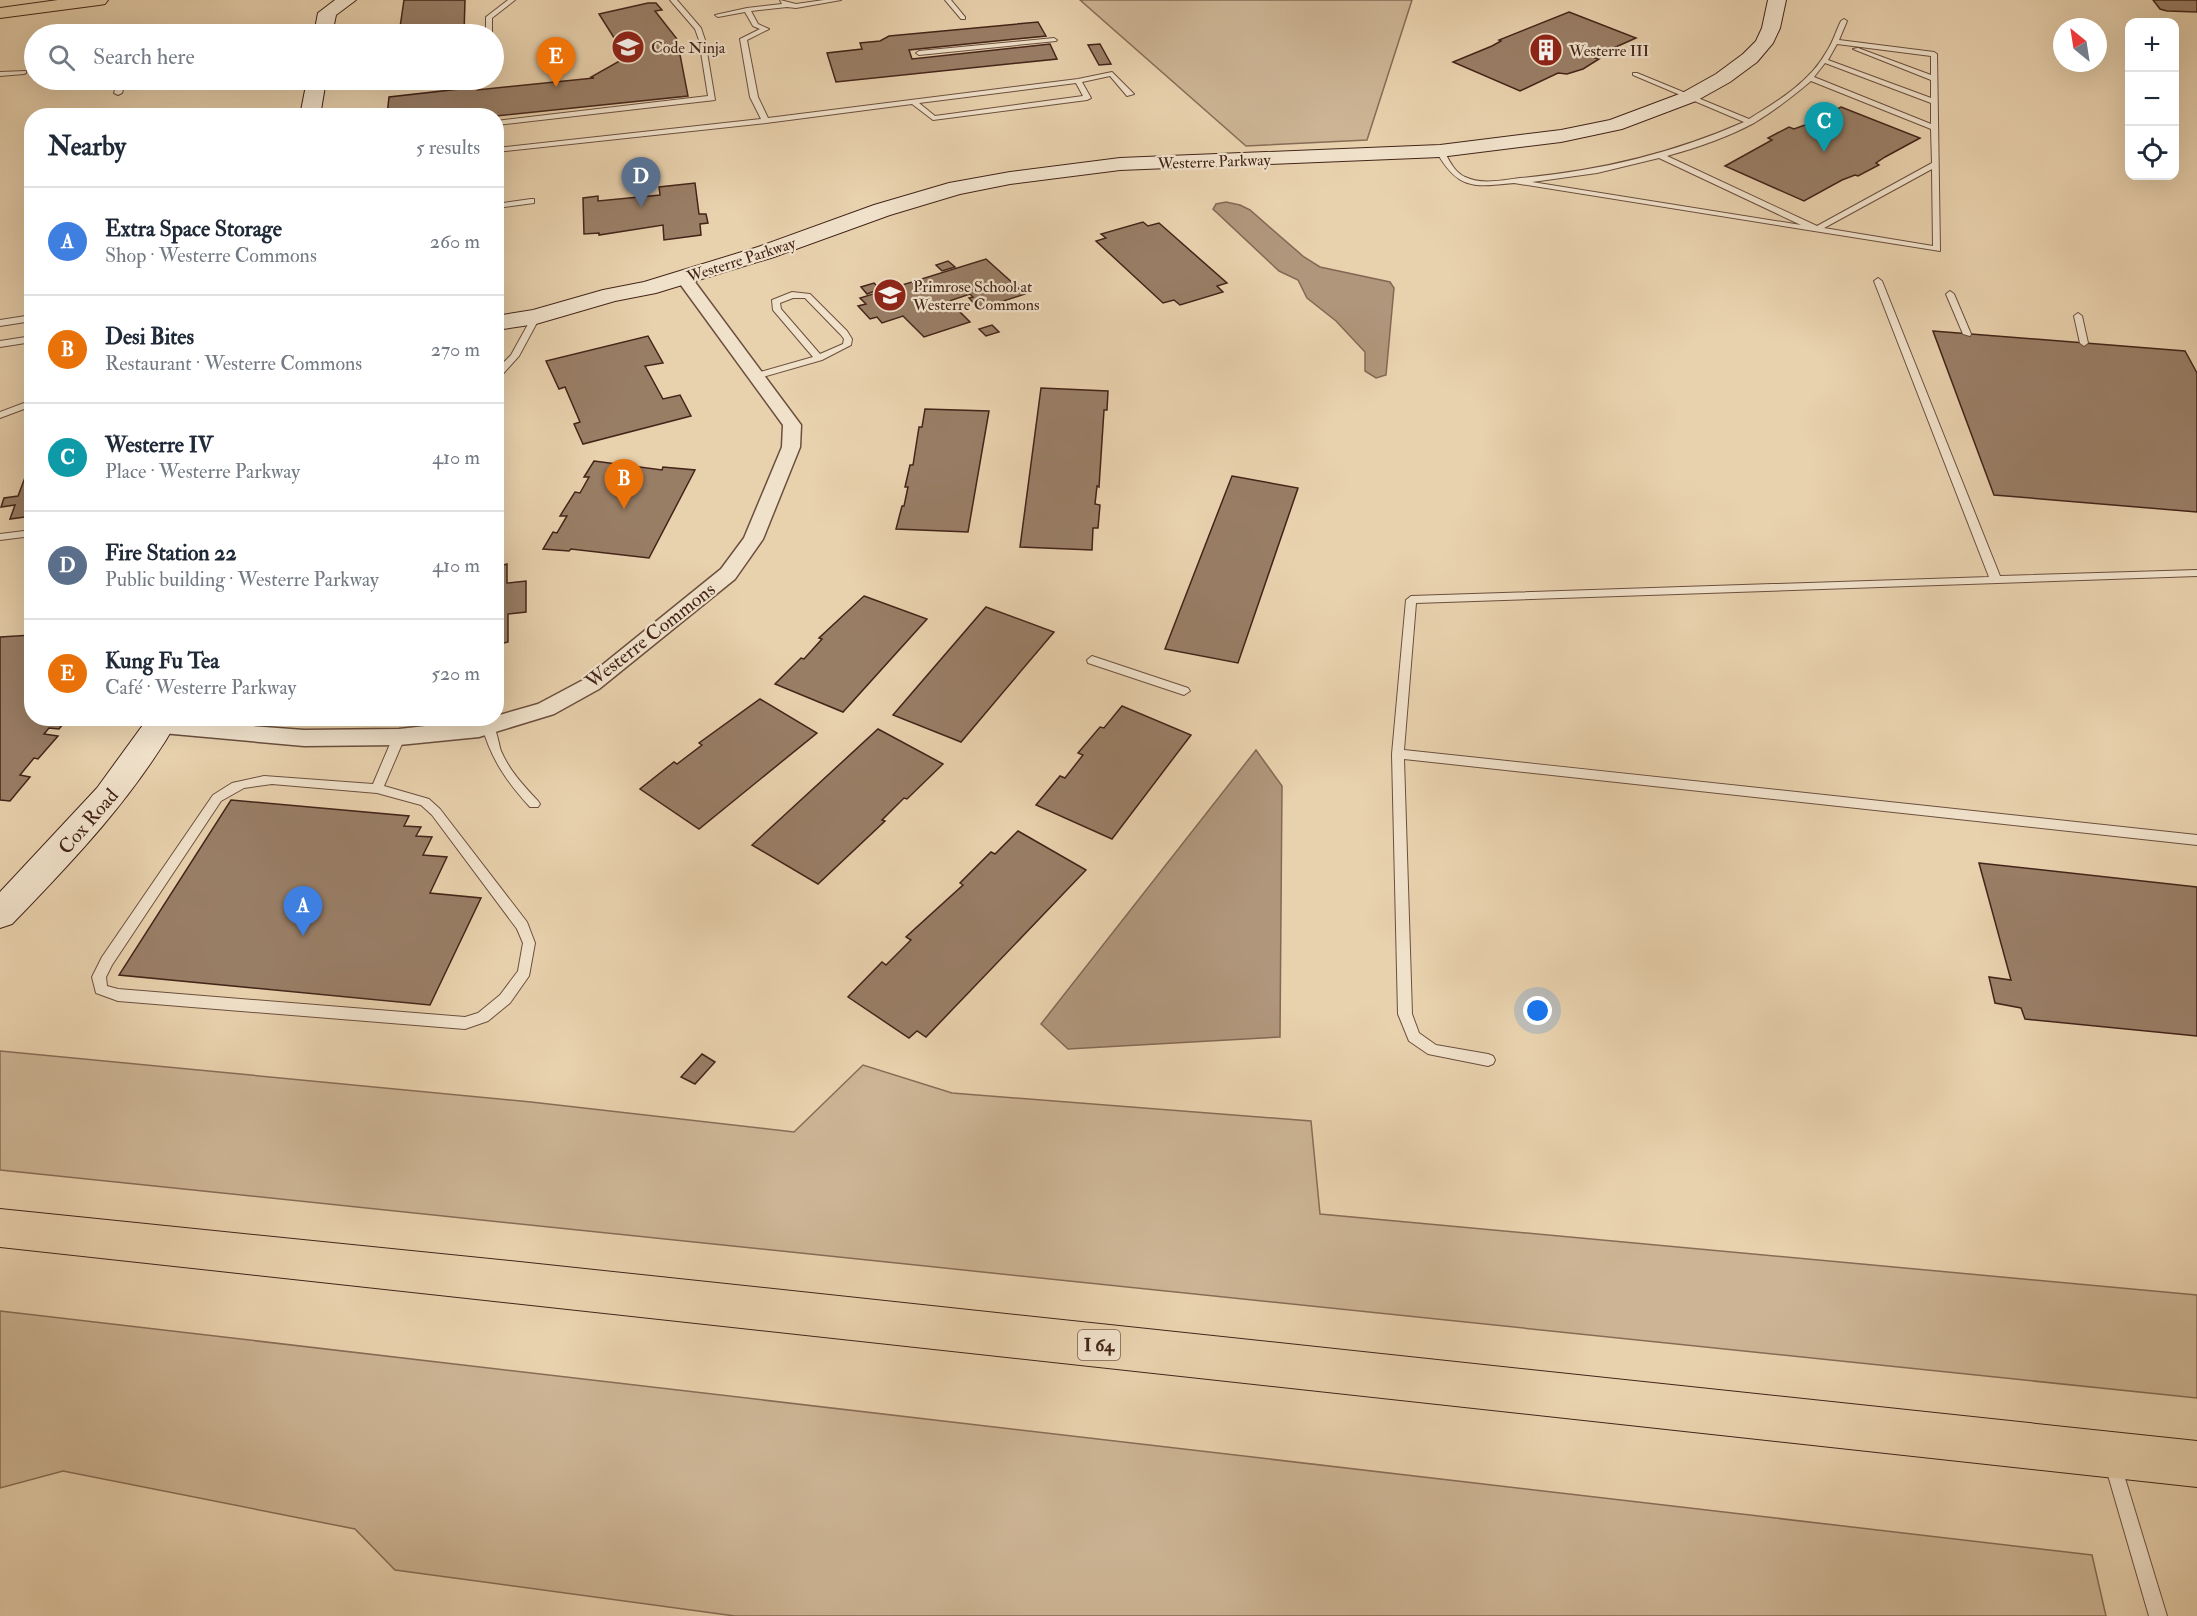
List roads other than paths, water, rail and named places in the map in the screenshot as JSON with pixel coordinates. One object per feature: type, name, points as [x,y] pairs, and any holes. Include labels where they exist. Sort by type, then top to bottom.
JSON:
[{"type":"main road","points":[[0,12],[99,0]]},
{"type":"main road","name":"I 64","points":[[0,1228],[553,1285],[2197,1464]]},
{"type":"street","points":[[322,24],[321,7],[347,0]]},
{"type":"street","name":"Westerre Parkway","points":[[504,322],[536,317],[611,295],[648,288],[766,252],[882,210],[957,188],[1010,178],[1120,164],[1440,151],[1518,142],[1604,127],[1662,109],[1723,78],[1750,58],[1764,43],[1771,28],[1777,0]]},
{"type":"street","points":[[311,108],[314,90]]},
{"type":"street","name":"Westerre Commons","points":[[504,721],[546,709],[592,684],[728,574],[753,539],[791,447],[792,425],[683,277]]},
{"type":"street","name":"Westerre Parkway","points":[[504,301],[574,290],[611,295]]},
{"type":"street","name":"Cox Road","points":[[0,914],[68,845],[114,791],[159,726]]},
{"type":"street","name":"Westerre Commons","points":[[190,726],[297,737],[399,737],[488,726]]},
{"type":"lane","points":[[489,24],[489,17],[512,0]]},
{"type":"lane","points":[[504,122],[712,98],[698,28],[673,0]]},
{"type":"lane","points":[[718,15],[785,3],[796,6],[838,0]]},
{"type":"lane","points":[[948,0],[963,18]]},
{"type":"lane","points":[[747,10],[755,26],[766,29],[743,39],[754,97],[766,121]]},
{"type":"lane","points":[[1440,151],[1451,172],[1462,180],[1474,183],[1514,181],[1609,169],[1658,155],[1751,122],[1793,96],[1811,78],[1838,42],[1844,21]]},
{"type":"lane","points":[[919,53],[1054,40]]},
{"type":"lane","points":[[1514,181],[1937,249],[1934,54],[1838,42]]},
{"type":"lane","points":[[1838,42],[1935,79]]},
{"type":"lane","points":[[1825,61],[1935,102]]},
{"type":"lane","points":[[0,74],[24,72]]},
{"type":"lane","points":[[504,149],[766,121],[1078,81],[1112,74],[1130,94]]},
{"type":"lane","points":[[1635,74],[1751,122]]},
{"type":"lane","points":[[1811,78],[1935,128]]},
{"type":"lane","points":[[913,102],[933,118],[1087,98],[1078,81]]},
{"type":"lane","points":[[1658,155],[1816,229]]},
{"type":"lane","points":[[1816,229],[1936,164]]},
{"type":"lane","points":[[504,205],[531,201]]},
{"type":"lane","points":[[1878,281],[1996,580]]},
{"type":"lane","points":[[1950,294],[1967,334]]},
{"type":"lane","points":[[756,376],[819,358],[847,345],[848,339],[844,333],[807,296],[792,296],[775,302],[777,310],[819,358]]},
{"type":"lane","points":[[2078,316],[2084,343]]},
{"type":"lane","points":[[504,368],[515,356],[536,317]]},
{"type":"lane","points":[[0,323],[24,319]]},
{"type":"lane","points":[[0,344],[24,340]]},
{"type":"lane","points":[[0,426],[2,414],[24,406]]},
{"type":"lane","points":[[0,537],[24,533]]},
{"type":"lane","points":[[1488,1060],[1432,1050],[1414,1037],[1405,1014],[1398,754],[1411,600],[2197,573]]},
{"type":"lane","points":[[1092,660],[1184,691]]},
{"type":"lane","points":[[488,726],[494,748],[506,774],[534,804]]},
{"type":"lane","points":[[377,789],[399,737]]},
{"type":"lane","points":[[1398,754],[2197,840]]},
{"type":"lane","points":[[272,780],[377,789],[425,802],[436,812],[522,926],[529,943],[524,972],[505,999],[483,1017],[465,1023],[118,995],[101,988],[99,977],[107,961],[217,798],[230,787],[249,781],[272,780]]},
{"type":"lane","points":[[2110,1455],[2158,1616]]},
{"type":"place","name":"Code Ninja","points":[[628,47]]},
{"type":"place","name":"Westerre III","points":[[1546,50]]},
{"type":"place","name":"Kung Fu Tea","points":[[556,87]]},
{"type":"place","name":"Westerre IV","points":[[1824,152]]},
{"type":"place","name":"Fire Station 22","points":[[641,207]]},
{"type":"place","name":"Primrose School at Westerre Commons","points":[[890,295]]},
{"type":"place","name":"Desi Bites","points":[[624,509]]},
{"type":"place","name":"Extra Space Storage","points":[[303,936]]}]
